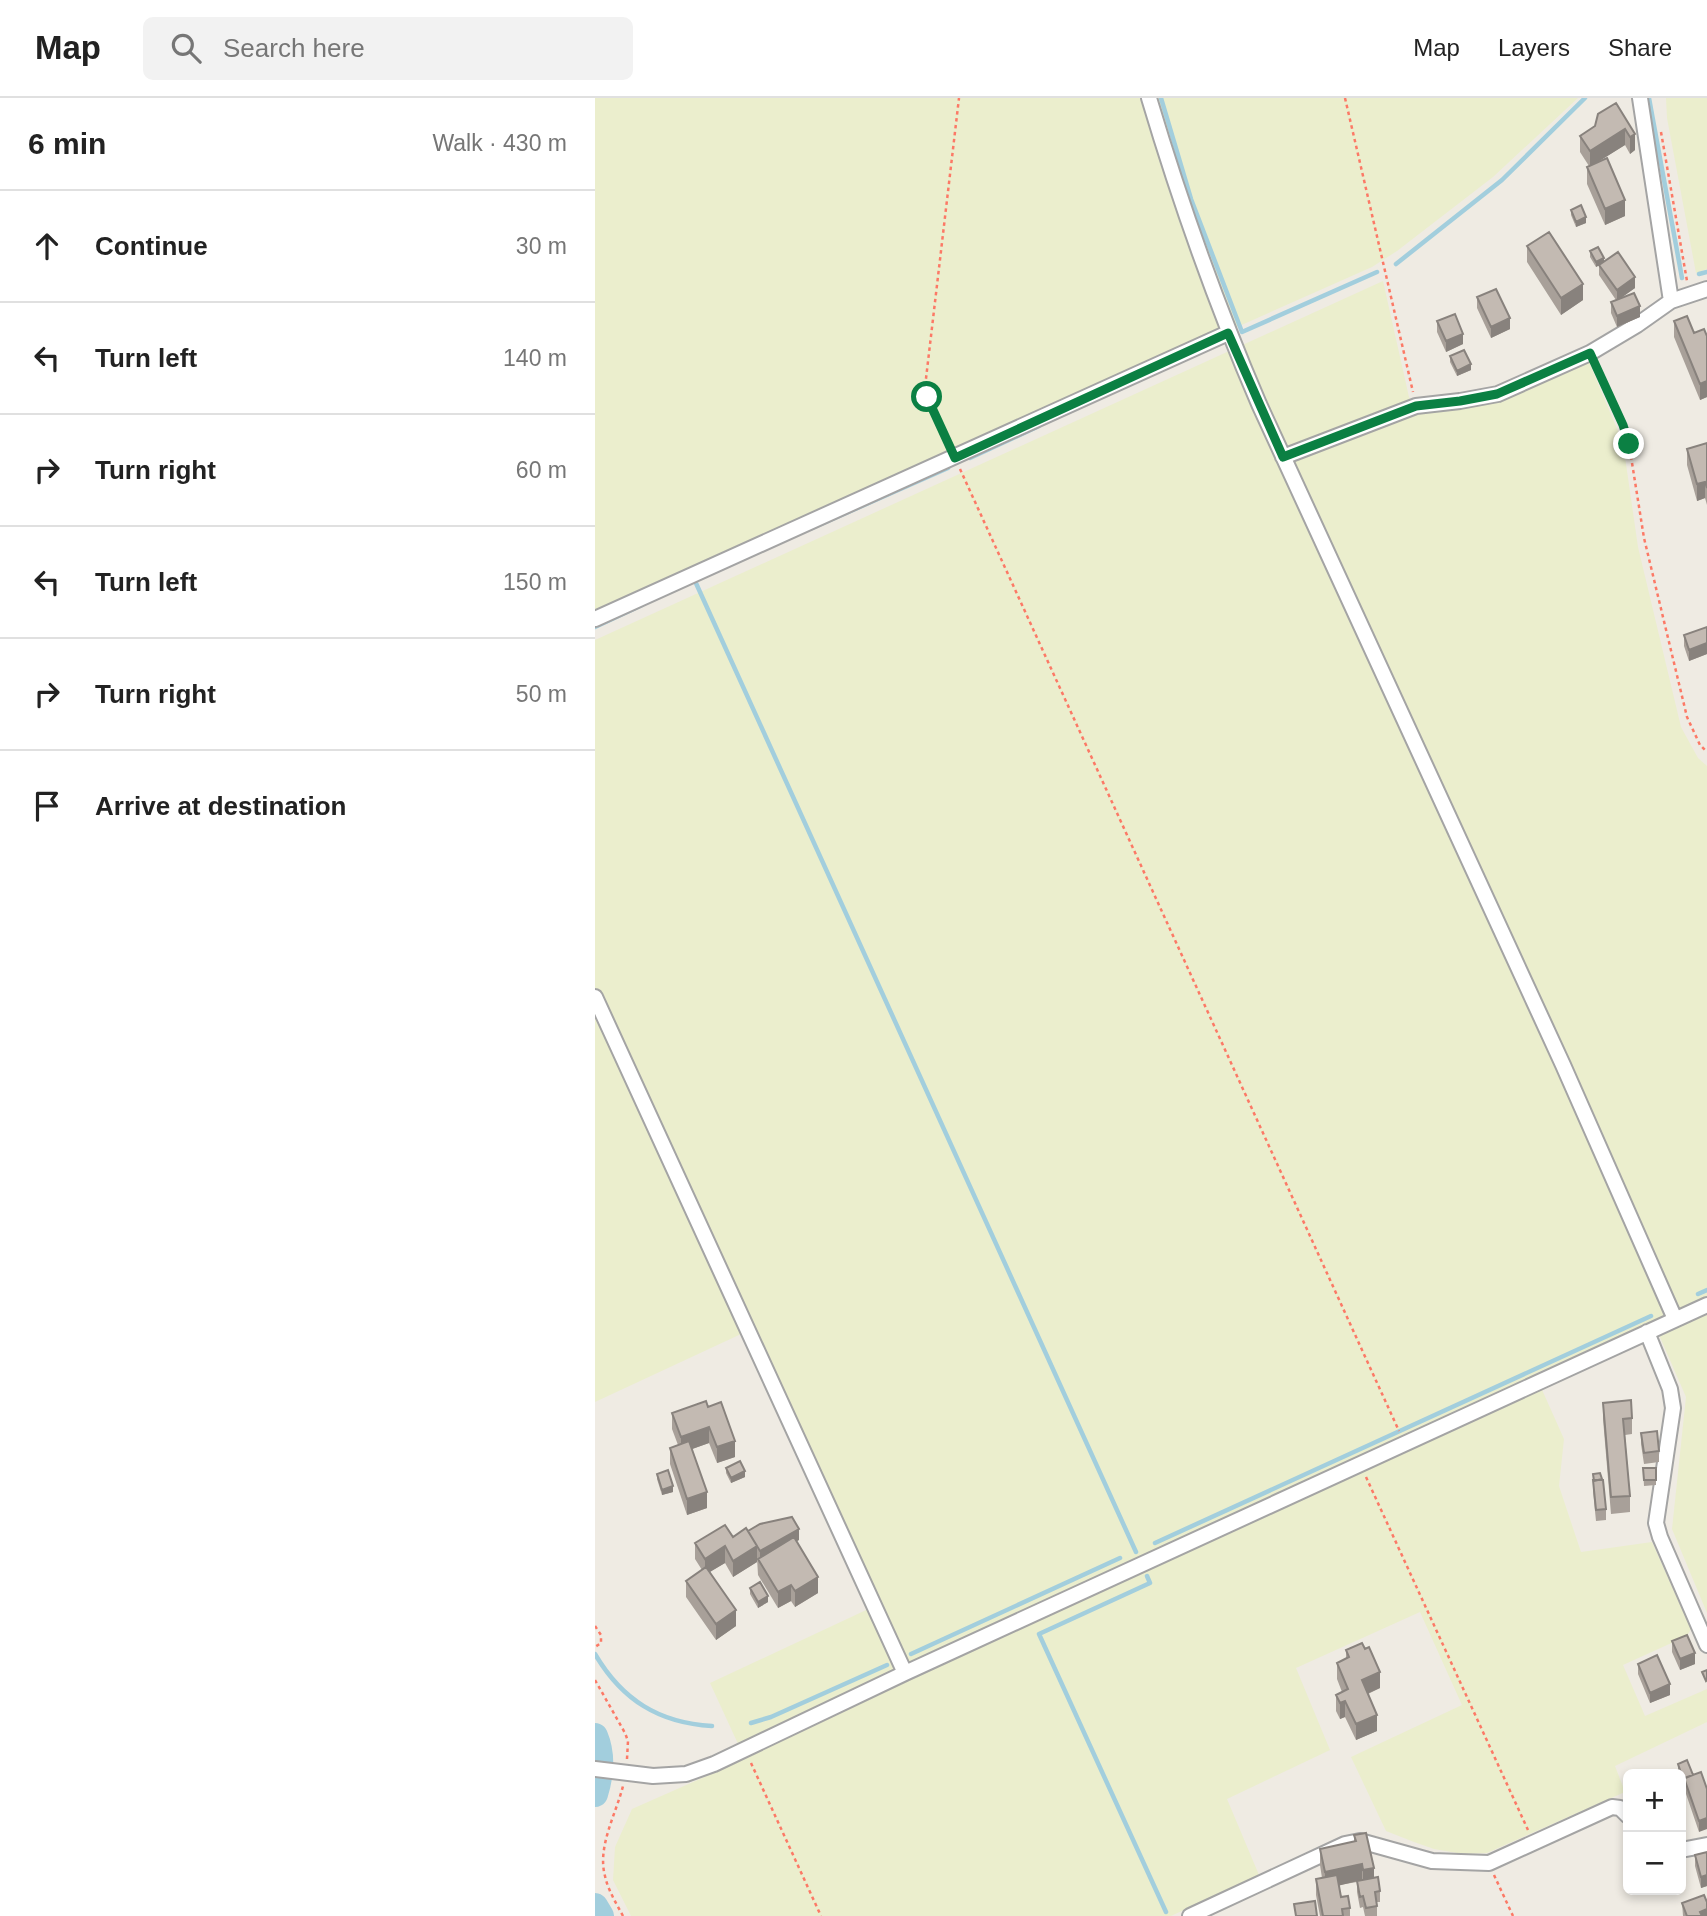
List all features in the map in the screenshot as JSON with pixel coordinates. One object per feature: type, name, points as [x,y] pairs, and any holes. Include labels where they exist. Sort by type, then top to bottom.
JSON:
[{"type":"street","points":[[1149,98],[1178,196],[1228,333],[1557,1052],[1675,1320]]},
{"type":"street","points":[[1640,98],[1671,301]]},
{"type":"street","points":[[1283,457],[1416,406],[1497,394],[1590,353],[1671,301],[1707,289]]},
{"type":"street","points":[[595,619],[1228,333]]},
{"type":"street","points":[[595,997],[905,1673]]},
{"type":"street","points":[[595,1769],[653,1776],[686,1774],[1707,1305]]},
{"type":"street","points":[[1647,1332],[1670,1389],[1673,1408],[1656,1523],[1707,1645]]},
{"type":"street","points":[[1190,1916],[1345,1844],[1360,1841],[1431,1861],[1489,1863],[1612,1807],[1623,1810]]},
{"type":"street","points":[[1686,1849],[1707,1845]]},
{"type":"path","points":[[959,98],[925,387],[927,397],[1397,1428]]},
{"type":"path","points":[[1345,98],[1416,406]]},
{"type":"path","points":[[1659,121],[1689,293]]},
{"type":"path","points":[[1590,353],[1629,444],[1644,538],[1687,717],[1700,745],[1707,752]]},
{"type":"path","points":[[1360,1464],[1534,1842]]},
{"type":"path","points":[[595,1626],[601,1635],[601,1643],[595,1646]]},
{"type":"path","points":[[595,1680],[628,1741],[603,1860],[608,1886],[622,1916]]},
{"type":"path","points":[[745,1749],[821,1916]]},
{"type":"path","points":[[1489,1863],[1513,1916]]},
{"type":"green space","points":[[595,98],[1578,98],[1493,177],[1372,267],[595,612]]},
{"type":"green space","points":[[1666,98],[1707,98],[1707,269],[1696,273],[1667,118]]},
{"type":"green space","points":[[1383,281],[1409,397],[1417,412],[1485,404],[1588,360],[1623,443],[1638,547],[1681,727],[1698,758],[1707,766],[1707,1613],[1672,1529],[1686,1397],[1653,1321],[1535,1374],[1564,1439],[1559,1486],[1581,1552],[1652,1542],[1691,1629],[1687,1636],[1623,1665],[1645,1716],[1707,1689],[1707,1722],[1615,1766],[1623,1793],[1487,1853],[1463,1854],[1414,1842],[1386,1831],[1351,1757],[1462,1705],[1420,1612],[1296,1668],[1330,1750],[1227,1799],[1259,1875],[1171,1916],[631,1916],[613,1880],[615,1847],[632,1809],[745,1759],[710,1683],[879,1604],[754,1328],[595,1402],[595,640]]},
{"type":"building","points":[[1616,103],[1635,134],[1630,137],[1625,129],[1590,151],[1580,136],[1595,126],[1598,114]]},
{"type":"building","points":[[1607,158],[1625,200],[1605,209],[1587,167]]},
{"type":"building","points":[[1581,205],[1586,217],[1576,222],[1571,210]]},
{"type":"building","points":[[1549,232],[1583,284],[1561,298],[1527,246]]},
{"type":"building","points":[[1598,247],[1604,258],[1596,262],[1590,251]]},
{"type":"building","points":[[1618,252],[1635,277],[1617,290],[1599,265]]},
{"type":"building","points":[[1496,289],[1510,318],[1491,327],[1477,297]]},
{"type":"building","points":[[1634,293],[1640,306],[1617,316],[1611,302]]},
{"type":"building","points":[[1455,314],[1463,334],[1446,341],[1437,321]]},
{"type":"building","points":[[1687,316],[1694,333],[1704,329],[1707,336],[1707,381],[1700,384],[1674,321]]},
{"type":"building","points":[[1464,350],[1471,364],[1457,371],[1450,356]]},
{"type":"building","points":[[1707,443],[1707,488],[1705,482],[1697,484],[1687,449]]},
{"type":"building","points":[[1707,627],[1707,643],[1689,650],[1684,635]]},
{"type":"building","points":[[1631,1400],[1632,1418],[1623,1419],[1630,1496],[1611,1497],[1603,1403]]},
{"type":"building","points":[[706,1401],[708,1407],[721,1402],[735,1441],[717,1447],[709,1427],[681,1437],[672,1413]]},
{"type":"building","points":[[1657,1431],[1659,1451],[1644,1453],[1641,1433]]},
{"type":"building","points":[[689,1441],[707,1492],[687,1499],[670,1448]]},
{"type":"building","points":[[740,1461],[745,1471],[731,1478],[726,1468]]},
{"type":"building","points":[[1643,1468],[1656,1468],[1656,1480],[1644,1480]]},
{"type":"building","points":[[668,1470],[673,1486],[662,1490],[657,1474]]},
{"type":"building","points":[[1600,1473],[1602,1479],[1594,1481],[1593,1474]]},
{"type":"building","points":[[1593,1480],[1603,1480],[1606,1509],[1596,1510]]},
{"type":"building","points":[[792,1517],[799,1529],[760,1551],[748,1531],[760,1524]]},
{"type":"building","points":[[725,1525],[733,1537],[746,1528],[757,1546],[733,1561],[725,1546],[705,1559],[695,1543]]},
{"type":"building","points":[[794,1537],[818,1577],[795,1591],[791,1585],[778,1592],[758,1559]]},
{"type":"building","points":[[706,1567],[736,1610],[716,1624],[686,1581]]},
{"type":"building","points":[[760,1582],[768,1596],[758,1602],[750,1588]]},
{"type":"building","points":[[1687,1635],[1695,1653],[1680,1659],[1672,1641]]},
{"type":"building","points":[[1362,1643],[1365,1649],[1369,1647],[1380,1672],[1362,1680],[1377,1715],[1356,1724],[1345,1701],[1340,1703],[1336,1695],[1348,1689],[1337,1663],[1349,1657],[1346,1650]]},
{"type":"building","points":[[1657,1655],[1670,1684],[1650,1693],[1638,1664]]},
{"type":"building","points":[[1707,1670],[1707,1680],[1706,1681],[1702,1672]]},
{"type":"building","points":[[1687,1760],[1693,1775],[1686,1778],[1686,1769],[1680,1769],[1678,1764]]},
{"type":"building","points":[[1701,1772],[1707,1789],[1707,1818],[1699,1821],[1686,1777]]},
{"type":"building","points":[[1366,1833],[1374,1868],[1363,1870],[1362,1864],[1325,1872],[1320,1849],[1356,1841],[1354,1835]]},
{"type":"building","points":[[1707,1852],[1707,1875],[1701,1877],[1695,1855]]},
{"type":"building","points":[[1337,1875],[1341,1897],[1348,1896],[1350,1908],[1342,1909],[1343,1916],[1323,1916],[1316,1879]]},
{"type":"building","points":[[1378,1877],[1380,1891],[1375,1892],[1377,1906],[1366,1908],[1363,1896],[1360,1897],[1357,1881]]},
{"type":"building","points":[[1704,1895],[1707,1909],[1700,1912],[1702,1916],[1687,1916],[1682,1903]]},
{"type":"building","points":[[1315,1901],[1317,1916],[1296,1916],[1294,1904]]},
{"type":"waterway","points":[[1161,98],[1191,199],[1242,332],[1377,272]]},
{"type":"waterway","points":[[1396,264],[1502,180],[1585,98]]},
{"type":"waterway","points":[[1649,98],[1682,278]]},
{"type":"waterway","points":[[1699,274],[1707,272]]},
{"type":"waterway","points":[[970,458],[1039,426]]},
{"type":"waterway","points":[[812,528],[948,468]]},
{"type":"waterway","points":[[695,581],[1136,1552]]},
{"type":"waterway","points":[[595,627],[642,605]]},
{"type":"waterway","points":[[1698,1294],[1707,1290]]},
{"type":"waterway","points":[[1155,1543],[1651,1316]]},
{"type":"waterway","points":[[911,1654],[1120,1558]]},
{"type":"waterway","points":[[1147,1576],[1150,1583],[1039,1634],[1166,1912]]},
{"type":"waterway","points":[[595,1654],[617,1684],[644,1706],[675,1720],[712,1726]]},
{"type":"waterway","points":[[751,1723],[771,1717],[887,1665]]},
{"type":"waterway","points":[[595,1736],[600,1765],[595,1794]]},
{"type":"waterway","points":[[595,1906],[601,1916]]},
{"type":"route","points":[[927,397],[955,458],[1228,333],[1283,457],[1416,406],[1497,394],[1590,353],[1629,444]]}]
